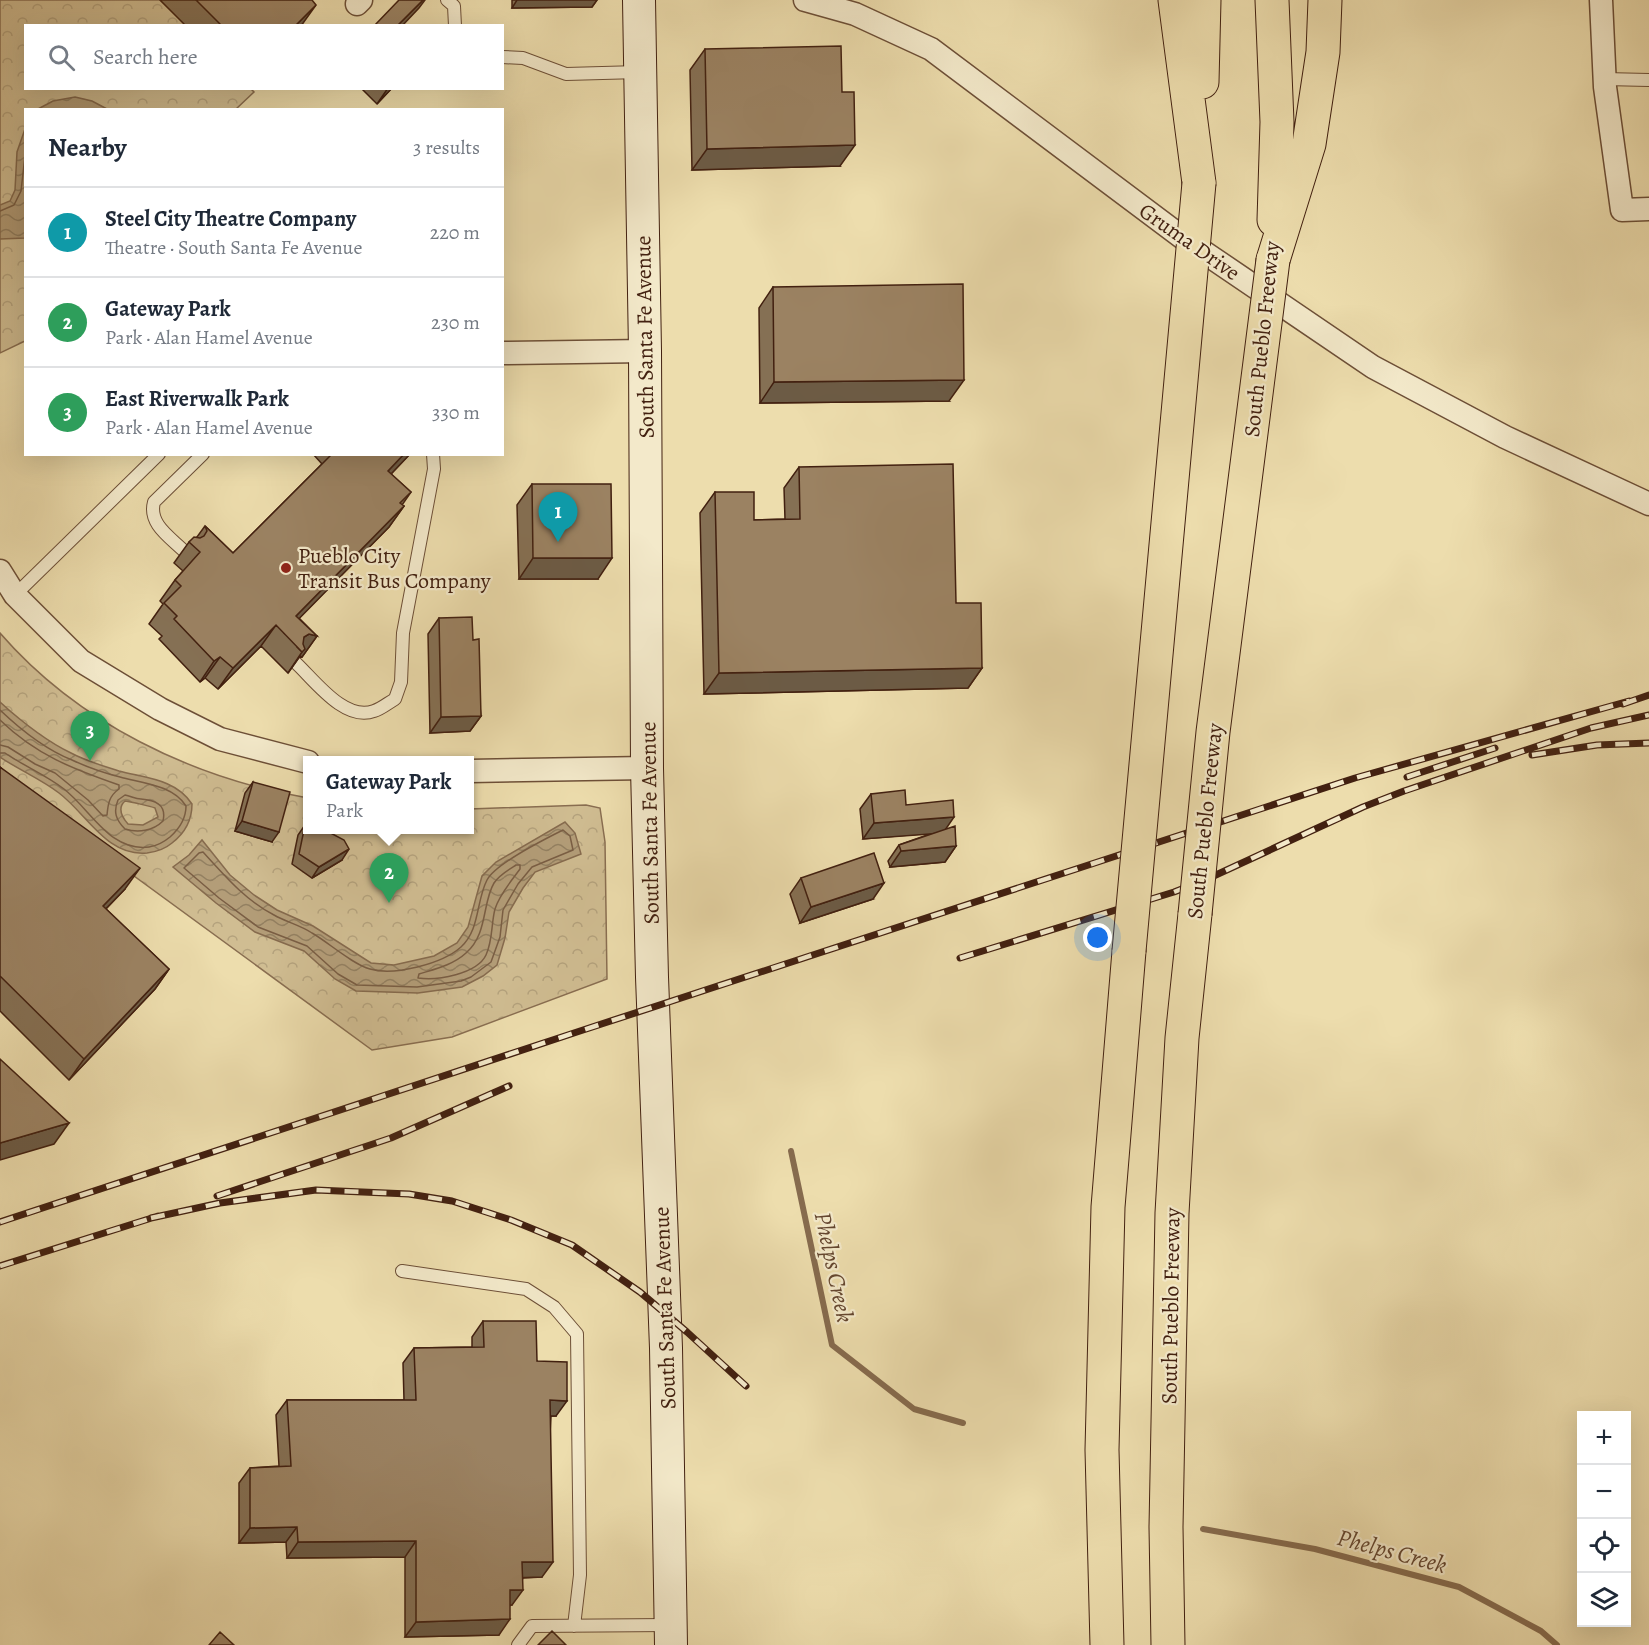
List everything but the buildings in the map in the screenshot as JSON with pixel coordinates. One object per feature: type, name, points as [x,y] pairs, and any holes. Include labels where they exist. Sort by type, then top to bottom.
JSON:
[{"type":"highway","points":[[1175,0],[1199,183]]},
{"type":"highway","points":[[1107,1645],[1102,1450],[1108,1207],[1199,183],[1204,0]]},
{"type":"highway","name":"South Pueblo Freeway","points":[[1168,1645],[1166,1527],[1172,1213],[1182,1038],[1213,732],[1273,260],[1276,122],[1272,0]]},
{"type":"highway","points":[[1273,260],[1309,144],[1323,52],[1325,0]]},
{"type":"main road","name":"South Santa Fe Avenue","points":[[639,0],[652,977],[666,1348],[671,1635]]},
{"type":"street","name":"Gruma Drive","points":[[805,0],[855,14],[931,49],[1183,238],[1373,367],[1505,437],[1649,504]]},
{"type":"street","points":[[1601,0],[1605,79],[1622,210],[1649,209]]},
{"type":"street","points":[[504,352],[645,351]]},
{"type":"street","points":[[0,571],[15,595],[81,661],[160,709],[220,739],[303,761]]},
{"type":"street","points":[[474,771],[648,768]]},
{"type":"lane","points":[[447,0],[454,6],[455,24]]},
{"type":"lane","points":[[504,57],[523,58],[566,74],[640,72]]},
{"type":"lane","points":[[1605,79],[1649,80]]},
{"type":"lane","points":[[15,595],[157,456]]},
{"type":"lane","points":[[184,551],[155,523],[152,510],[154,502],[201,456]]},
{"type":"lane","points":[[296,663],[341,706],[355,712],[372,712],[395,699],[401,682],[403,633],[434,469],[433,456]]},
{"type":"lane","points":[[402,1271],[526,1289],[554,1307],[577,1334],[580,1575],[574,1626]]},
{"type":"lane","points":[[518,1645],[532,1626],[574,1626],[671,1635]]},
{"type":"green space","points":[[0,0],[160,0],[185,24],[24,24],[24,90],[252,90],[254,92],[237,108],[24,108],[24,341],[0,353]]},
{"type":"green space","points":[[0,633],[31,665],[65,694],[140,742],[180,761],[222,776],[265,789],[303,797],[303,834],[474,834],[474,809],[586,805],[600,808],[605,842],[607,979],[452,1037],[372,1050],[0,778]]},
{"type":"water","points":[[75,97],[92,101],[105,108],[40,108],[53,101]]},
{"type":"water","points":[[24,132],[24,238],[0,239],[0,205],[10,201],[15,190],[17,152]]},
{"type":"water","points":[[0,702],[42,736],[77,756],[119,771],[169,784],[178,789],[192,804],[189,821],[177,839],[160,850],[147,853],[120,848],[98,832],[59,793],[0,757]],"holes":[[[125,801],[155,808],[158,817],[143,825],[128,824],[121,810]]]},
{"type":"water","points":[[565,822],[575,833],[581,854],[535,872],[509,912],[505,938],[497,965],[483,976],[462,987],[418,993],[356,991],[335,979],[304,951],[255,932],[173,867],[189,855],[202,840],[230,875],[277,910],[313,926],[371,963],[394,965],[434,956],[457,943],[468,927],[482,876],[496,862]]},
{"type":"waterway","name":"Phelps Creek","points":[[791,1151],[832,1345],[914,1409],[963,1423]]},
{"type":"waterway","name":"Phelps Creek","points":[[1203,1529],[1315,1549],[1459,1587],[1541,1631],[1557,1645]]},
{"type":"railway","points":[[1623,704],[1649,695]]},
{"type":"railway","points":[[0,1222],[1355,778],[1629,701]]},
{"type":"railway","points":[[960,958],[1174,892],[1363,807],[1404,791],[1591,728],[1649,715]]},
{"type":"railway","points":[[1532,755],[1597,745],[1649,743]]},
{"type":"railway","points":[[1407,777],[1495,748]]},
{"type":"railway","points":[[217,1196],[391,1138],[509,1086]]},
{"type":"railway","points":[[151,1218],[220,1203],[316,1190],[409,1194],[452,1201],[511,1220],[572,1245],[640,1292],[746,1386]]},
{"type":"railway","points":[[0,1266],[158,1216]]},
{"type":"place","name":"Steel City Theatre Company","points":[[558,542]]},
{"type":"place","name":"Pueblo City Transit Bus Company","points":[[286,568]]},
{"type":"place","name":"East Riverwalk Park","points":[[90,761]]},
{"type":"place","name":"Gateway Park","points":[[389,903]]}]
